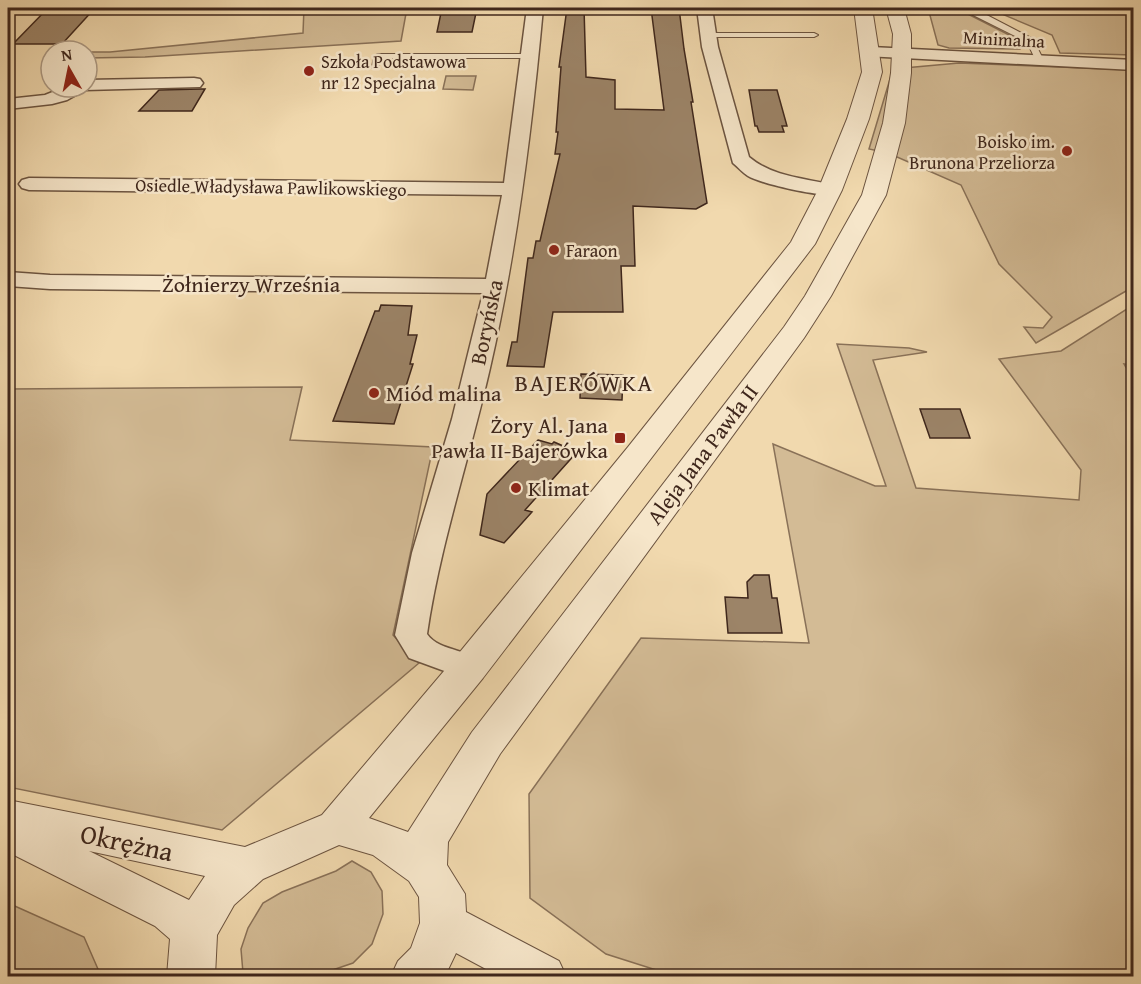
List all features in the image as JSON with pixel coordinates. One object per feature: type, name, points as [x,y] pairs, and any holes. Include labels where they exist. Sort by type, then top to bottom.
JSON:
[{"type":"street","name":"Boryńska","points":[[469,668],[421,650],[411,635],[414,606],[426,553],[465,419],[494,286],[512,189],[531,56],[535,8]]},
{"type":"street","points":[[704,8],[708,35],[740,159],[755,172],[804,186],[830,190]]},
{"type":"street","name":"Aleja Jana Pawła II","points":[[425,868],[426,840],[486,743],[794,332],[818,296],[874,195],[894,123],[886,53],[863,8]]},
{"type":"street","name":"Aleja Jana Pawła II","points":[[337,827],[469,668],[802,244],[830,190],[858,119],[872,72],[902,34],[896,8]]},
{"type":"street","name":"Minimalna","points":[[886,53],[1134,65]]},
{"type":"street","points":[[99,85],[194,83]]},
{"type":"street","points":[[8,104],[48,99]]},
{"type":"street","name":"Osiedle Władysława Pawlikowskiego","points":[[29,184],[512,189]]},
{"type":"street","name":"Żołnierzy Września","points":[[8,279],[50,282],[494,286]]},
{"type":"street","name":"Okrężna","points":[[8,817],[247,866]]},
{"type":"street","points":[[193,954],[218,892],[247,866],[337,827],[387,841],[425,868],[442,894],[443,923],[430,960],[415,976]]},
{"type":"street","name":"Okrężna","points":[[8,832],[171,912],[193,954]]},
{"type":"street","points":[[443,923],[542,976]]},
{"type":"lane","points":[[972,8],[976,14],[1030,41],[1040,61]]},
{"type":"lane","points":[[708,35],[814,35]]},
{"type":"lane","points":[[375,66],[378,56],[531,56]]},
{"type":"shaded area","points":[[304,8],[407,8],[401,41],[99,58],[99,52],[303,33]]},
{"type":"shaded area","points":[[928,8],[956,8],[1023,42],[1020,49],[949,48],[938,45]]},
{"type":"shaded area","points":[[994,8],[1133,8],[1133,55],[1060,53],[1052,35],[997,12]]},
{"type":"shaded area","points":[[959,63],[1133,70],[1133,287],[1036,343],[1024,327],[1043,328],[1052,317],[999,264],[961,185],[888,153],[869,149],[893,69]]},
{"type":"shaded area","points":[[446,76],[476,76],[473,90],[443,89]]},
{"type":"shaded area","points":[[1133,305],[1133,365],[1124,364],[1134,381],[1133,976],[675,976],[606,954],[530,898],[529,794],[641,638],[809,643],[773,444],[875,486],[886,486],[837,344],[909,348],[927,352],[873,360],[916,488],[1079,500],[1081,470],[999,359],[1061,351]]},
{"type":"shaded area","points":[[302,387],[290,440],[433,447],[393,635],[419,663],[222,830],[8,787],[8,389]]},
{"type":"shaded area","points":[[352,861],[371,872],[382,891],[383,914],[372,944],[353,963],[315,976],[246,976],[243,973],[241,949],[248,928],[263,903],[282,892],[336,871]]},
{"type":"shaded area","points":[[8,903],[84,937],[101,976],[8,976]]},
{"type":"building","points":[[48,8],[95,8],[67,39],[39,39],[39,44],[13,44]]},
{"type":"building","points":[[442,8],[477,8],[472,32],[437,32]]},
{"type":"building","points":[[567,8],[584,8],[586,77],[615,80],[615,109],[664,110],[651,8],[679,8],[707,203],[696,209],[633,206],[635,266],[621,266],[623,312],[553,312],[544,367],[507,366],[512,342],[517,342],[528,258],[533,258],[536,241],[540,241],[560,154],[555,154],[561,67],[559,67]]},
{"type":"building","points":[[205,89],[192,111],[139,111],[159,90]]},
{"type":"building","points":[[749,90],[777,90],[787,126],[782,126],[784,132],[759,132],[755,126]]},
{"type":"building","points":[[381,305],[412,306],[408,335],[417,335],[410,364],[413,364],[394,424],[333,421],[375,311],[379,311]]},
{"type":"building","points":[[581,374],[623,375],[622,400],[580,398]]},
{"type":"building","points":[[920,409],[960,409],[970,438],[930,438]]},
{"type":"building","name":"Klimat","points":[[538,440],[552,444],[554,442],[577,452],[525,510],[532,512],[504,543],[480,535],[487,494]]},
{"type":"building","points":[[754,575],[769,575],[772,598],[777,598],[782,633],[728,633],[725,597],[748,598],[747,582]]},
{"type":"place","name":"Szkoła Podstawowa nr 12 Specjalna","points":[[309,71]]},
{"type":"place","name":"Boisko im. Brunona Przeliorza","points":[[1067,151]]},
{"type":"place","name":"Faraon","points":[[554,250]]},
{"type":"place","name":"Miód malina","points":[[374,393]]},
{"type":"place","name":"Żory Al. Jana Pawła II-Bajerówka","points":[[620,438]]},
{"type":"place","name":"Klimat","points":[[516,488]]},
{"type":"district","name":"BAJERÓWKA","points":[[584,382]]}]
